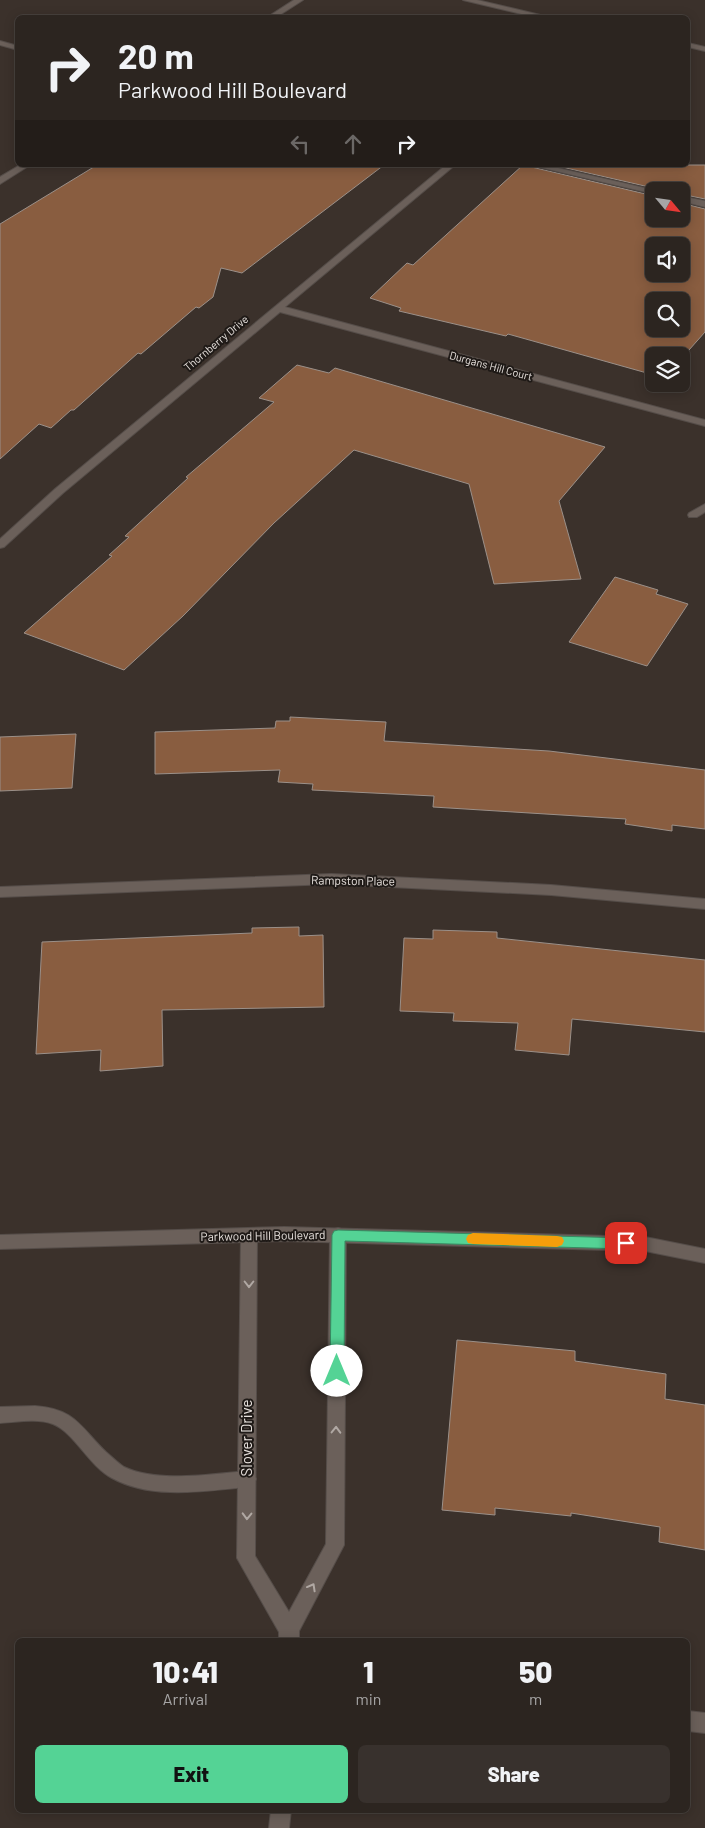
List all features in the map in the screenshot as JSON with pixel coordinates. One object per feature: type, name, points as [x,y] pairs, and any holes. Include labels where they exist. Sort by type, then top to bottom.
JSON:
[{"type":"street","points":[[274,15],[299,0]]},
{"type":"street","points":[[467,0],[536,15]]},
{"type":"street","points":[[0,43],[15,47]]},
{"type":"street","points":[[690,46],[705,49]]},
{"type":"street","points":[[0,181],[23,167]]},
{"type":"street","name":"Thornberry Drive","points":[[0,545],[59,491],[449,167]]},
{"type":"street","points":[[543,167],[645,190]]},
{"type":"street","points":[[690,200],[705,204]]},
{"type":"street","name":"Durgans Hill Court","points":[[277,308],[705,423]]},
{"type":"street","points":[[693,515],[705,506]]},
{"type":"street","name":"Rampston Place","points":[[0,892],[331,879],[551,890],[705,904]]},
{"type":"street","name":"Parkwood Hill Boulevard","points":[[0,1242],[284,1234],[338,1235],[645,1244],[705,1256]]},
{"type":"street","name":"Slover Drive","points":[[249,1235],[246,1558],[289,1635]]},
{"type":"street","name":"Slover Drive","points":[[289,1635],[335,1545],[338,1235]]},
{"type":"street","points":[[0,1415],[45,1415],[57,1417],[72,1427],[84,1442],[118,1472],[137,1478],[162,1482],[247,1479]]},
{"type":"street","points":[[690,1721],[705,1723]]},
{"type":"street","points":[[279,1828],[280,1813]]},
{"type":"building","points":[[690,165],[705,165],[705,199],[690,196],[690,182],[645,182],[645,186],[562,167],[690,167]]},
{"type":"building","points":[[94,167],[381,167],[242,273],[221,268],[213,297],[199,308],[196,307],[141,354],[138,353],[51,428],[39,424],[0,459],[0,224]]},
{"type":"building","points":[[521,167],[531,167],[645,194],[645,228],[690,228],[690,205],[705,209],[705,332],[690,349],[690,347],[645,347],[645,372],[508,334],[506,336],[399,311],[401,308],[370,298],[407,263],[413,265]]},
{"type":"building","points":[[297,365],[329,373],[335,368],[605,447],[559,501],[581,579],[494,584],[469,484],[354,450],[274,523],[183,616],[124,670],[24,633],[112,556],[109,555],[129,537],[125,536],[188,478],[186,477],[274,402],[259,398]]},
{"type":"building","points":[[615,577],[658,590],[656,594],[688,604],[647,666],[569,642]]},
{"type":"building","points":[[290,717],[386,722],[384,741],[549,751],[705,770],[705,829],[672,825],[672,831],[625,824],[626,819],[433,807],[434,796],[312,790],[313,784],[278,782],[280,770],[155,774],[155,732],[275,728],[276,721],[290,721]]},
{"type":"building","points":[[76,734],[72,788],[0,791],[0,737]]},
{"type":"building","points":[[299,927],[299,936],[323,935],[324,1007],[162,1010],[163,1066],[100,1071],[101,1050],[36,1054],[42,942],[252,933],[252,928]]},
{"type":"building","points":[[433,930],[497,932],[497,938],[705,960],[705,1032],[572,1019],[569,1055],[515,1050],[518,1023],[453,1021],[454,1013],[400,1011],[404,938],[433,939]]},
{"type":"building","points":[[457,1340],[575,1351],[575,1361],[666,1374],[665,1399],[705,1405],[705,1550],[659,1542],[660,1527],[571,1513],[571,1516],[495,1508],[495,1515],[442,1510]]},
{"type":"slow traffic","points":[[473,1239],[557,1241]]},
{"type":"route","points":[[337,1371],[338,1235],[626,1243]]}]
